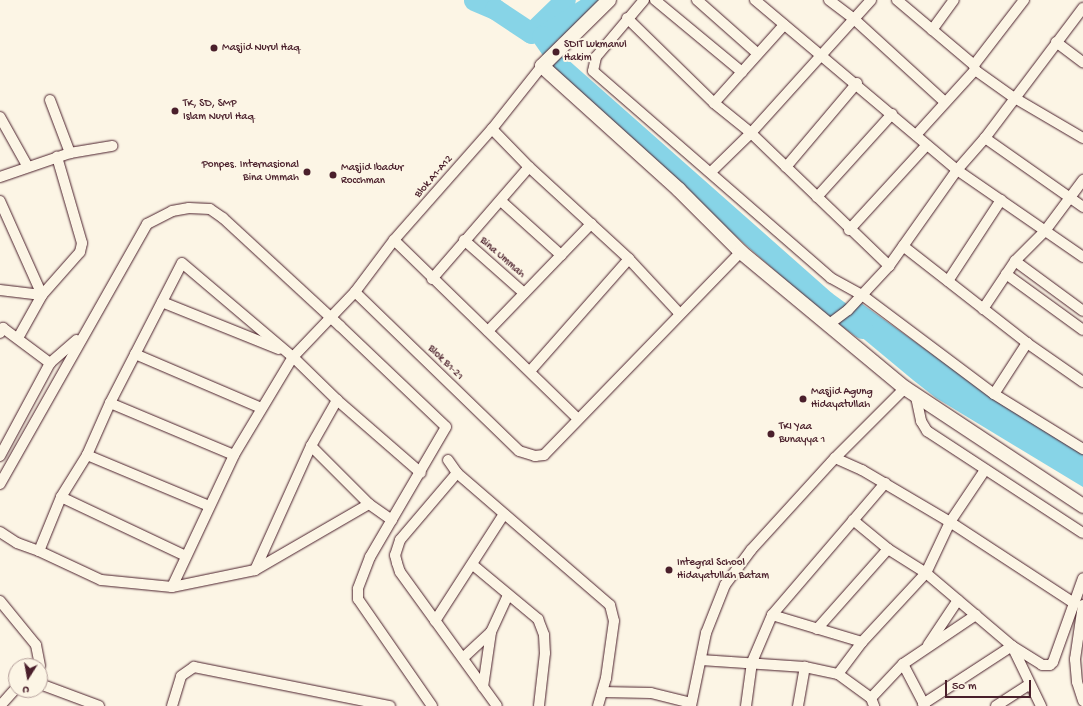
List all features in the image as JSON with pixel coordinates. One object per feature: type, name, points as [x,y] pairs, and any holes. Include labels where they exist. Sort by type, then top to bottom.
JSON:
[{"type":"street","points":[[609,0],[542,66],[679,190],[741,252],[831,323],[916,397],[1083,506]]},
{"type":"street","points":[[644,0],[626,18],[596,57],[593,71],[711,172],[831,278],[862,295],[994,394],[1083,448]]},
{"type":"street","points":[[655,0],[742,72]]},
{"type":"street","points":[[697,0],[757,53]]},
{"type":"street","points":[[755,0],[857,84],[957,170],[1083,257]]},
{"type":"street","points":[[829,0],[854,19],[945,102]]},
{"type":"street","points":[[711,172],[752,134],[871,0]]},
{"type":"street","points":[[896,0],[974,68],[1013,97],[1083,138]]},
{"type":"street","points":[[932,30],[954,0]]},
{"type":"street","points":[[916,135],[974,68],[1024,0]]},
{"type":"street","points":[[831,323],[848,310],[889,266],[957,170],[984,138],[1013,97],[1083,8]]},
{"type":"street","points":[[626,18],[714,103],[752,134],[849,230],[889,266]]},
{"type":"street","points":[[714,103],[757,53],[784,25]]},
{"type":"street","points":[[1056,42],[1083,62]]},
{"type":"street","name":"Blok A1-A12","points":[[172,586],[234,455],[290,354],[331,317],[355,292],[394,240],[492,129],[542,66]]},
{"type":"street","points":[[786,167],[857,84]]},
{"type":"street","points":[[50,100],[70,153]]},
{"type":"street","points":[[817,197],[892,114]]},
{"type":"street","points":[[0,117],[28,167]]},
{"type":"street","points":[[492,129],[528,167],[629,259],[679,313]]},
{"type":"street","points":[[984,138],[1083,207]]},
{"type":"street","points":[[849,230],[927,145]]},
{"type":"street","points":[[0,177],[70,153],[112,146]]},
{"type":"street","points":[[18,338],[42,295],[80,252],[82,243],[57,157]]},
{"type":"street","points":[[432,279],[464,240],[501,201],[528,167]]},
{"type":"street","points":[[984,309],[1015,261],[1045,231],[1083,180]]},
{"type":"street","points":[[948,281],[1001,200]]},
{"type":"street","points":[[0,201],[42,295]]},
{"type":"street","points":[[501,201],[561,255]]},
{"type":"street","points":[[0,484],[82,335],[147,224],[172,211],[189,208],[210,209],[223,218],[331,317],[446,427],[364,571],[358,589],[358,599],[432,706]]},
{"type":"street","points":[[488,331],[591,224]]},
{"type":"street","points":[[394,240],[432,279],[530,370],[577,418],[679,313],[741,252]]},
{"type":"street","name":"Bina Ummah","points":[[464,240],[524,293]]},
{"type":"street","points":[[903,246],[1028,343],[1083,382]]},
{"type":"street","points":[[530,370],[629,259]]},
{"type":"street","points":[[1015,261],[1083,311]]},
{"type":"street","points":[[39,551],[61,497],[87,455],[110,403],[182,263],[290,354],[338,400],[421,473]]},
{"type":"street","points":[[1006,274],[1083,330]]},
{"type":"street","points":[[0,290],[42,295]]},
{"type":"street","name":"Blok B1-21","points":[[355,292],[519,451],[527,455],[544,454],[577,418]]},
{"type":"street","points":[[162,302],[290,354]]},
{"type":"street","points":[[1,329],[18,338],[50,363]]},
{"type":"street","points":[[0,456],[50,363],[82,335]]},
{"type":"street","points":[[994,394],[1028,343]]},
{"type":"street","points":[[135,354],[261,408]]},
{"type":"street","points":[[602,692],[651,693],[691,705],[713,610],[725,585],[751,550],[835,458],[905,388]]},
{"type":"street","points":[[916,397],[921,421],[927,431],[1083,533]]},
{"type":"street","points":[[255,570],[311,446],[338,400]]},
{"type":"street","points":[[110,403],[234,455]]},
{"type":"street","points":[[311,446],[370,504],[392,520]]},
{"type":"street","points":[[87,455],[209,506]]},
{"type":"street","points":[[835,458],[885,483],[950,522],[1079,604]]},
{"type":"street","points":[[448,460],[457,473],[610,605],[614,621],[602,692],[598,706]]},
{"type":"street","points":[[838,674],[862,642],[926,573],[950,522],[985,470]]},
{"type":"street","points":[[457,473],[400,540],[396,555],[400,572],[497,706]]},
{"type":"street","points":[[746,706],[752,662],[772,615],[885,483]]},
{"type":"street","points":[[61,497],[186,556]]},
{"type":"street","points":[[0,532],[17,543],[39,551],[100,580],[172,586],[255,570],[370,504]]},
{"type":"street","points":[[435,621],[473,565],[504,514]]},
{"type":"street","points":[[853,520],[888,549],[926,573],[1012,646],[1042,664],[1050,665],[1053,662],[1079,604]]},
{"type":"street","points":[[817,629],[888,549]]},
{"type":"street","points":[[473,565],[538,619],[544,635],[545,653],[539,706]]},
{"type":"street","points":[[1083,578],[1079,604],[1075,659],[1077,682],[1083,701]]},
{"type":"street","points":[[483,687],[491,632],[508,595]]},
{"type":"street","points":[[926,648],[958,600]]},
{"type":"street","points":[[0,601],[36,644],[39,658]]},
{"type":"street","points":[[772,615],[862,642]]},
{"type":"street","points":[[701,660],[752,662],[805,667],[838,674],[872,702],[903,664],[976,615]]},
{"type":"street","points":[[463,658],[491,632]]},
{"type":"street","points":[[1012,646],[1041,706]]},
{"type":"street","points":[[903,664],[924,705],[1012,646]]},
{"type":"street","points":[[172,706],[182,676],[194,667],[368,703],[390,706]]},
{"type":"street","points":[[798,706],[805,667]]},
{"type":"street","points":[[996,706],[1030,684]]},
{"type":"street","points":[[48,687],[99,706]]},
{"type":"street","points":[[0,706],[8,697]]},
{"type":"water","points":[[854,298],[985,392],[1083,452],[1083,487],[936,398],[913,380],[836,316]]},
{"type":"waterway","points":[[474,0],[495,9],[531,33],[565,0]]},
{"type":"waterway","points":[[599,0],[542,36],[554,53],[556,63],[825,301],[862,328]]},
{"type":"place","name":"Masjid Nurul Haq","points":[[214,48]]},
{"type":"place","name":"SDIT Lukmanul Hakim","points":[[556,52]]},
{"type":"place","name":"TK, SD, SMP Islam Nurul Haq","points":[[175,111]]},
{"type":"place","name":"Ponpes. Internasional Bina Ummah","points":[[307,172]]},
{"type":"place","name":"Masjid Ibadur Rocchman","points":[[333,175]]},
{"type":"place","name":"Masjid Agung Hidayatullah","points":[[803,399]]},
{"type":"place","name":"TKI Yaa Bunayya 1","points":[[771,434]]},
{"type":"place","name":"Integral School Hidayatullah Batam","points":[[669,570]]}]
